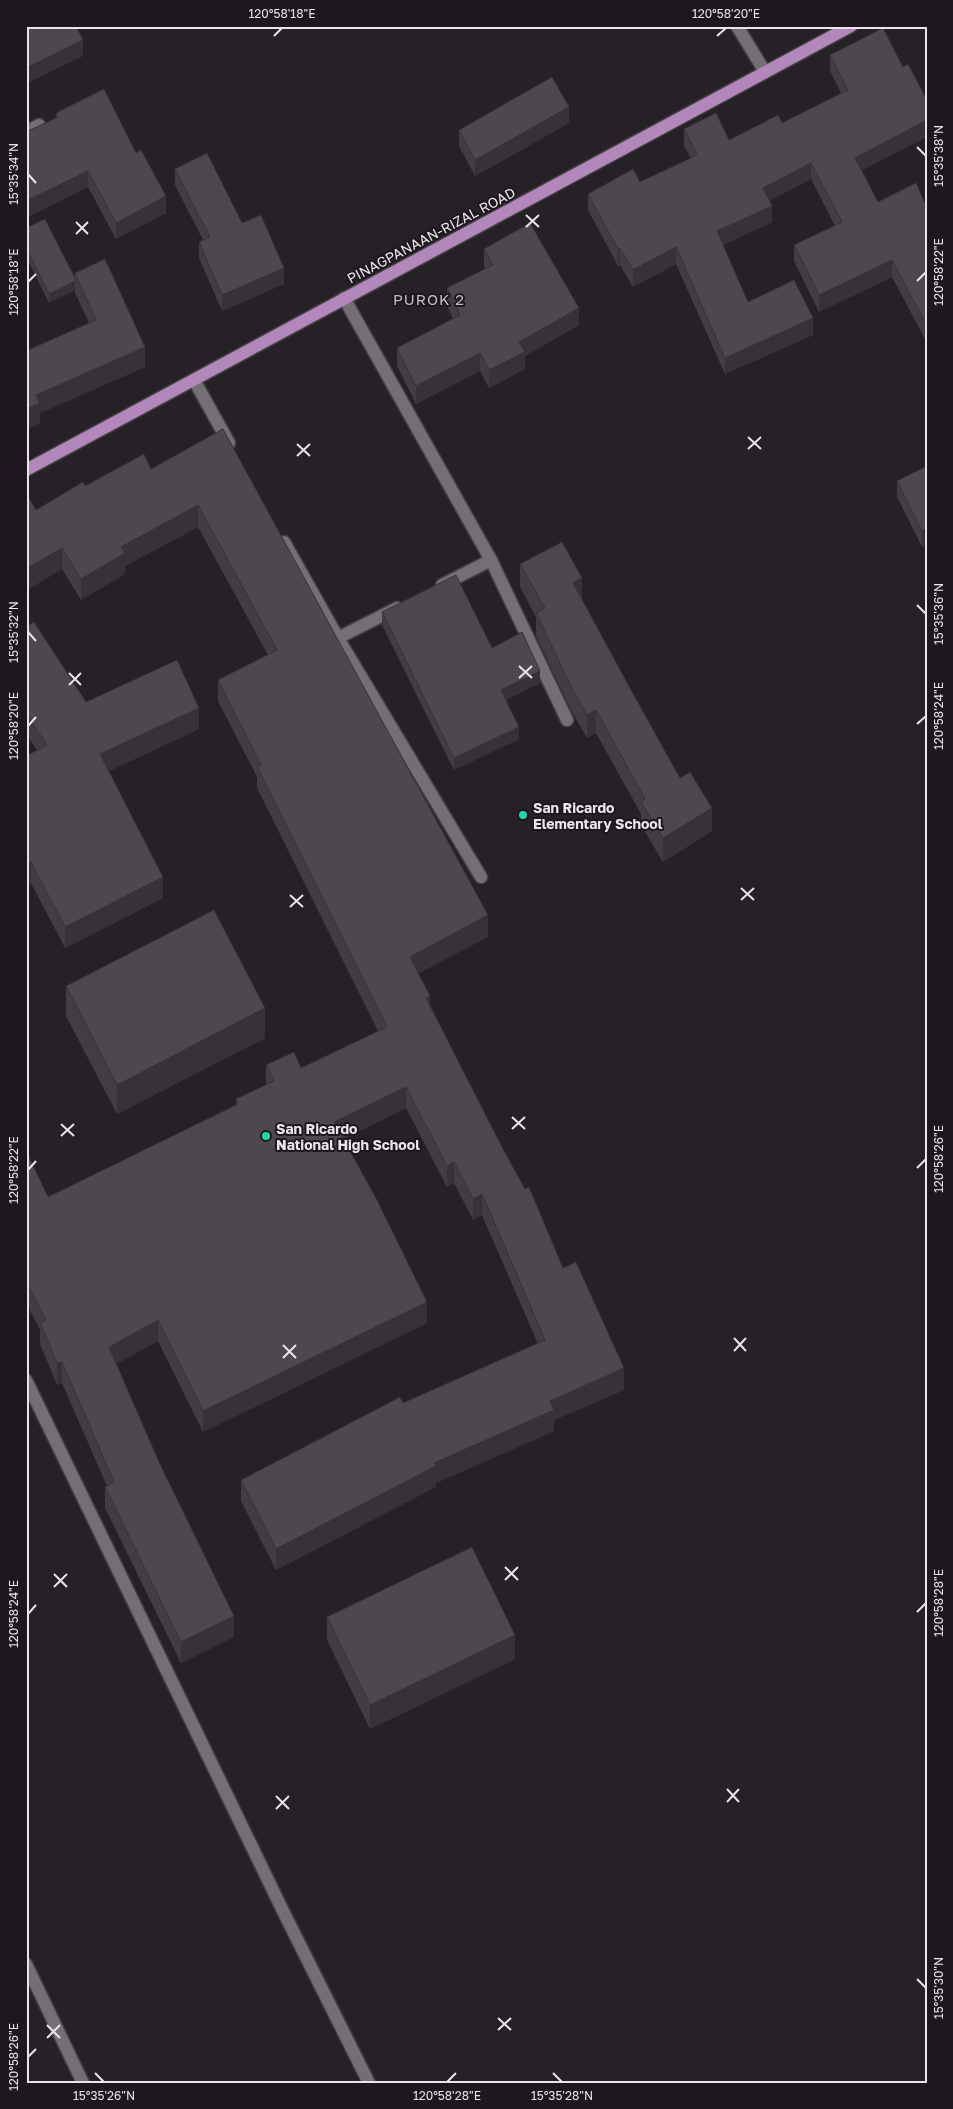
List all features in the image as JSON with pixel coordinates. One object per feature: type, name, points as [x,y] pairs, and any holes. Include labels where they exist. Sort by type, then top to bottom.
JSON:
[{"type":"main road","name":"PINAGPANAAN-RIZAL ROAD","points":[[26,470],[851,26]]},
{"type":"street","points":[[737,26],[765,72]]},
{"type":"street","points":[[26,132],[39,125]]},
{"type":"street","points":[[344,298],[491,560],[567,720]]},
{"type":"street","points":[[194,380],[238,458]]},
{"type":"street","points":[[276,526],[338,638],[481,878]]},
{"type":"street","points":[[431,590],[491,560]]},
{"type":"street","points":[[338,638],[406,603]]},
{"type":"street","points":[[26,1380],[283,1911],[369,2083]]},
{"type":"street","points":[[26,1964],[84,2083]]},
{"type":"building","points":[[26,26],[76,26],[83,40],[26,68]]},
{"type":"building","points":[[883,28],[903,67],[908,64],[927,100],[927,120],[855,158],[878,202],[916,183],[927,208],[927,326],[892,260],[819,295],[794,245],[842,222],[811,163],[763,188],[772,206],[717,231],[748,302],[794,280],[813,318],[725,358],[676,247],[633,270],[620,248],[618,249],[588,194],[633,169],[640,182],[697,155],[684,129],[716,113],[729,140],[778,115],[782,123],[848,90],[830,55]]},
{"type":"building","points":[[552,77],[569,107],[475,160],[459,130]]},
{"type":"building","points":[[104,89],[136,153],[141,150],[166,196],[116,223],[88,171],[26,201],[26,132],[58,117],[56,113]]},
{"type":"building","points":[[207,153],[242,223],[261,215],[284,268],[222,295],[199,242],[210,237],[175,169]]},
{"type":"building","points":[[45,219],[75,278],[75,281],[49,294],[26,248],[26,228]]},
{"type":"building","points":[[530,223],[579,308],[519,342],[525,352],[489,370],[480,353],[416,386],[397,348],[460,315],[447,288],[493,265],[484,249]]},
{"type":"building","points":[[105,259],[145,347],[36,395],[40,403],[26,409],[26,351],[96,320],[75,273]]},
{"type":"building","points":[[223,429],[488,915],[410,957],[430,996],[426,998],[502,1147],[525,1189],[529,1187],[563,1268],[576,1262],[624,1368],[550,1401],[554,1410],[434,1463],[436,1466],[276,1549],[241,1480],[400,1397],[403,1403],[545,1340],[482,1194],[473,1199],[454,1162],[447,1166],[406,1087],[334,1122],[377,1200],[427,1302],[203,1411],[158,1320],[109,1347],[159,1462],[234,1616],[181,1642],[105,1487],[114,1482],[62,1362],[57,1363],[40,1323],[46,1320],[26,1282],[26,1151],[48,1197],[238,1104],[236,1099],[274,1081],[266,1065],[294,1052],[301,1068],[387,1027],[257,767],[261,765],[218,680],[277,650],[198,505],[121,547],[125,553],[81,579],[62,548],[26,569],[26,493],[36,510],[83,482],[85,486],[144,454],[151,469]]},
{"type":"building","points":[[927,466],[927,528],[922,531],[897,481]]},
{"type":"building","points":[[562,542],[582,578],[573,583],[680,778],[690,772],[712,808],[663,838],[641,802],[645,799],[596,710],[587,715],[536,613],[545,608],[520,564]]},
{"type":"building","points":[[456,575],[492,648],[522,632],[540,671],[501,690],[519,727],[454,758],[382,612]]},
{"type":"building","points":[[34,622],[86,702],[177,660],[199,708],[100,754],[163,877],[65,927],[31,862],[26,865],[26,756],[47,745],[26,713],[26,627]]},
{"type":"building","points":[[214,910],[265,1008],[117,1085],[66,986]]},
{"type":"building","points":[[472,1547],[515,1635],[370,1705],[327,1617]]},
{"type":"place","name":"San Ricardo Elementary School","points":[[523,815]]},
{"type":"place","name":"San Ricardo National High School","points":[[266,1136]]},
{"type":"district","name":"PUROK 2","points":[[429,299]]}]
